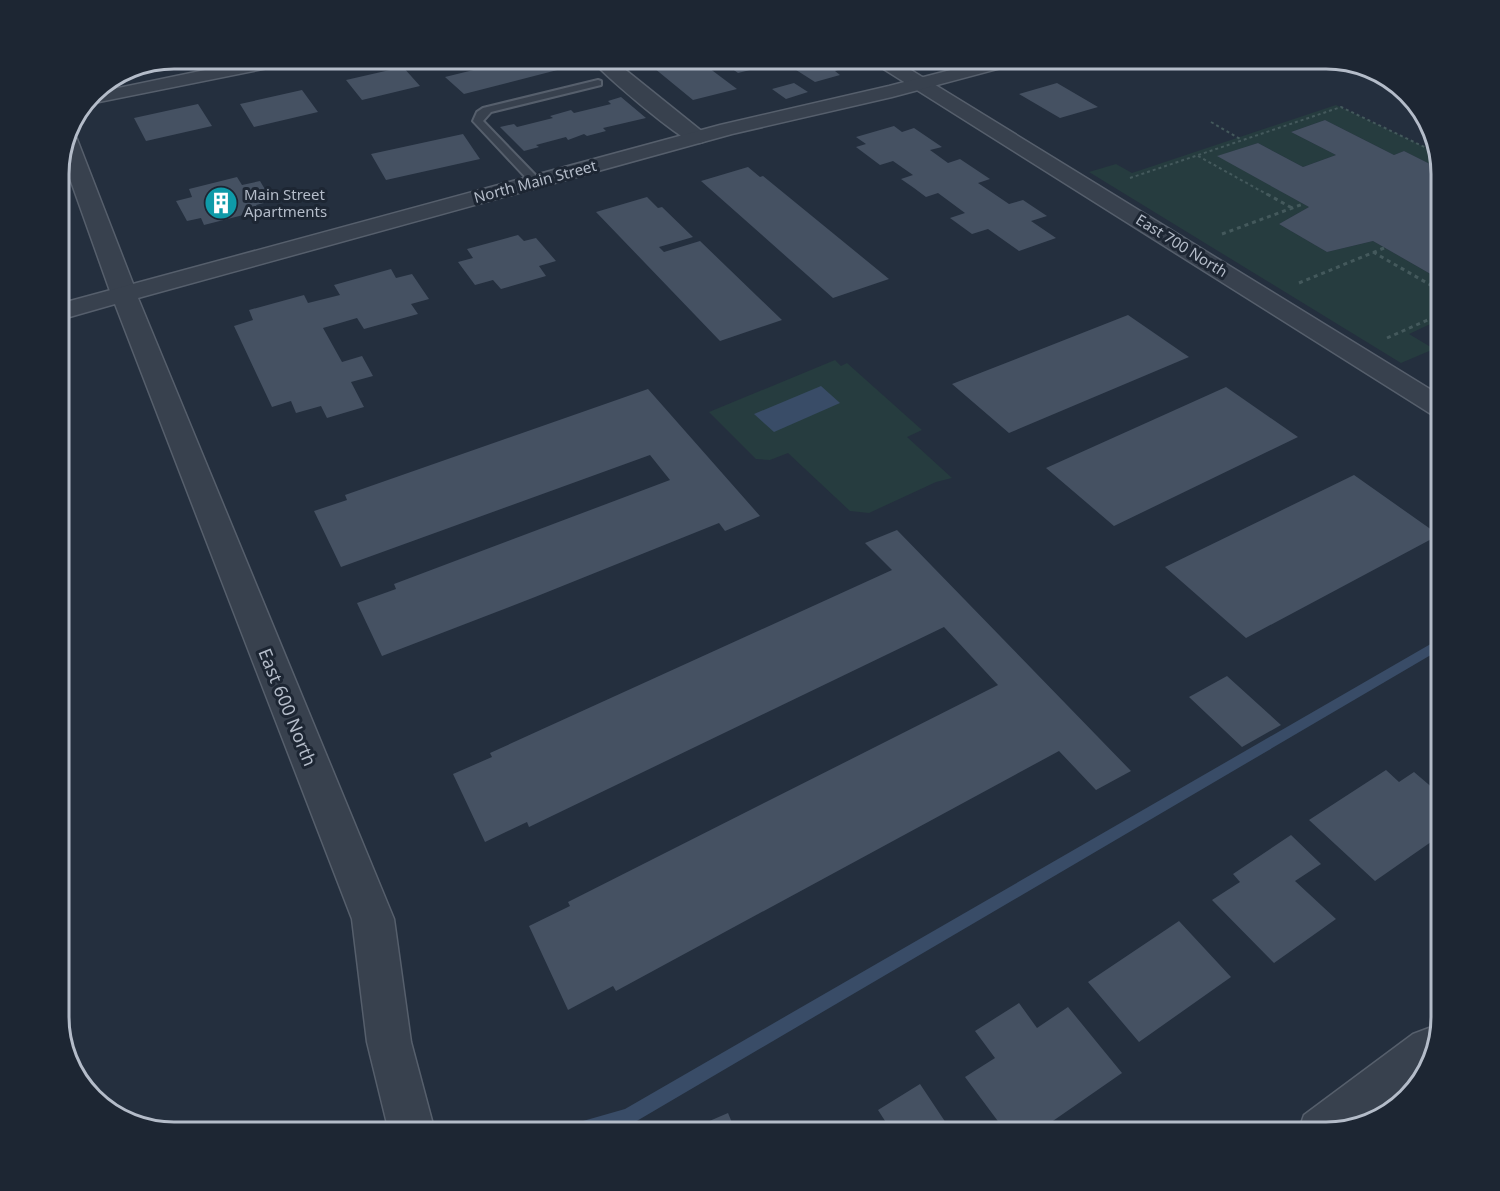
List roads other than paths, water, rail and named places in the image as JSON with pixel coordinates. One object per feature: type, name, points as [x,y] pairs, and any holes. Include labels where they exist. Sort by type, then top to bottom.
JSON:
[{"type":"street","points":[[103,97],[235,69]]},
{"type":"street","points":[[614,69],[679,125],[698,137]]},
{"type":"street","name":"East 700 North","points":[[899,69],[1431,401]]},
{"type":"street","name":"North Main Street","points":[[69,309],[698,137],[973,69]]},
{"type":"street","name":"East 600 North","points":[[72,154],[124,294],[373,919],[389,1042],[409,1122]]},
{"type":"street","points":[[1336,1121],[1424,1054]]},
{"type":"lane","points":[[535,181],[478,121],[481,114],[487,110],[598,83]]},
{"type":"water","points":[[821,386],[840,403],[774,432],[754,414]]},
{"type":"waterway","points":[[609,1122],[629,1116],[1431,649]]},
{"type":"place","name":"Main Street Apartments","points":[[221,203]]}]
